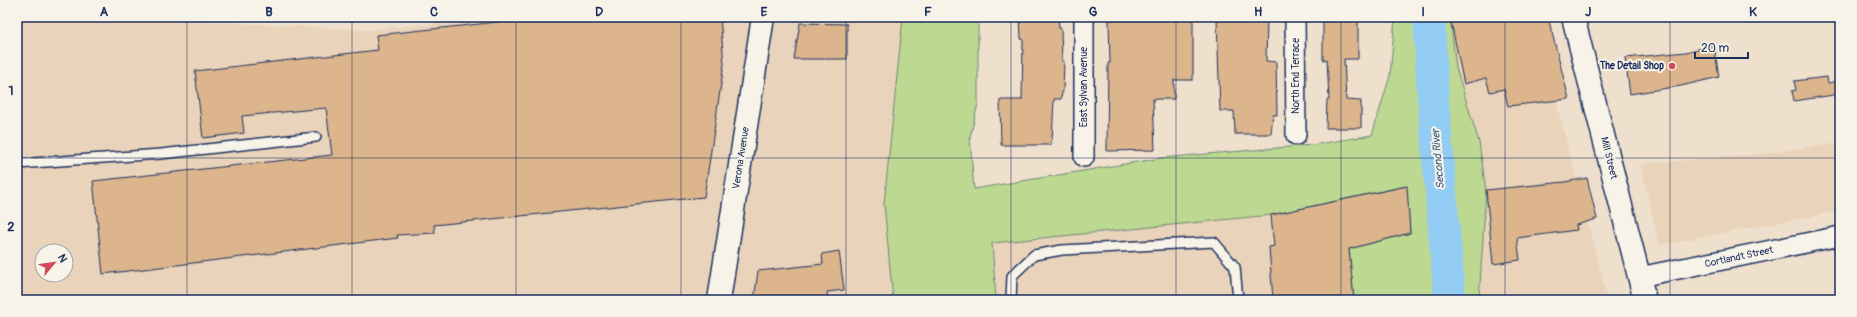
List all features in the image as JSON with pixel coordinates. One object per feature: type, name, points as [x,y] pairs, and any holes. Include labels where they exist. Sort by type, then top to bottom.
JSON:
[{"type":"street","name":"Verona Avenue","points":[[719,300],[763,17]]},
{"type":"street","name":"East Sylvan Avenue","points":[[1084,17],[1084,157]]},
{"type":"street","name":"North End Terrace","points":[[1295,17],[1296,135]]},
{"type":"street","name":"Mill Street","points":[[1573,17],[1645,300]]},
{"type":"street","name":"Cortlandt Street","points":[[1639,277],[1840,236]]},
{"type":"lane","points":[[17,164],[161,154],[316,137]]},
{"type":"lane","points":[[1011,300],[1012,276],[1034,255],[1062,250],[1214,242],[1235,267],[1238,300]]},
{"type":"shaded area","points":[[17,17],[117,17],[368,30],[498,17],[903,17],[884,204],[893,300],[17,300]]},
{"type":"shaded area","points":[[1450,17],[1534,17],[1608,300],[1479,300],[1486,191],[1479,142],[1456,68]]},
{"type":"shaded area","points":[[1840,143],[1840,211],[1659,245],[1640,164],[1760,154]]},
{"type":"shaded area","points":[[1407,186],[1410,233],[1349,249],[1354,300],[996,300],[992,243],[1271,215]]},
{"type":"green space","points":[[903,17],[978,17],[978,103],[970,138],[974,189],[1161,158],[1312,145],[1372,135],[1390,76],[1395,17],[1450,17],[1456,68],[1479,142],[1486,191],[1479,300],[1354,300],[1349,249],[1410,233],[1406,186],[1271,215],[992,243],[996,300],[893,300],[884,204]]},
{"type":"building","points":[[516,17],[551,17],[551,21],[582,17],[720,17],[724,64],[704,197],[434,225],[435,233],[397,235],[398,238],[103,274],[93,181],[332,155],[326,108],[242,116],[244,133],[203,138],[195,71],[378,50],[376,35],[517,20]]},
{"type":"building","points":[[1020,17],[1058,17],[1059,28],[1061,28],[1062,61],[1064,61],[1063,92],[1061,99],[1054,99],[1051,145],[1001,145],[1000,100],[1022,100],[1023,39],[1021,39]]},
{"type":"building","points":[[1159,17],[1191,17],[1191,20],[1193,20],[1193,80],[1174,80],[1174,99],[1153,99],[1155,150],[1107,151],[1108,63],[1110,63],[1109,20],[1159,19]]},
{"type":"building","points":[[1235,17],[1267,17],[1266,61],[1276,62],[1277,115],[1273,115],[1271,134],[1235,134],[1234,111],[1220,111],[1217,20],[1234,20]]},
{"type":"building","points":[[1323,17],[1358,17],[1358,59],[1344,59],[1346,100],[1361,101],[1361,128],[1326,128],[1327,100],[1329,100],[1327,59],[1323,60]]},
{"type":"building","points":[[1450,17],[1548,17],[1569,99],[1508,106],[1504,89],[1490,92],[1486,78],[1464,84]]},
{"type":"building","points":[[800,23],[847,24],[847,59],[794,59]]},
{"type":"building","name":"The Detail Shop","points":[[1714,45],[1719,77],[1681,86],[1630,94],[1625,58],[1686,52]]},
{"type":"building","points":[[1827,77],[1828,83],[1840,80],[1840,94],[1794,101],[1792,91],[1796,90],[1794,81]]},
{"type":"building","points":[[1587,178],[1597,219],[1576,225],[1577,230],[1517,238],[1520,260],[1493,264],[1486,190],[1565,182]]},
{"type":"building","points":[[1407,186],[1410,233],[1349,249],[1354,300],[1273,300],[1269,247],[1274,246],[1271,215]]},
{"type":"building","points":[[839,251],[844,290],[827,292],[828,300],[754,300],[758,271],[823,264],[822,254]]},
{"type":"waterway","name":"Second River","points":[[1429,17],[1433,99],[1450,300]]},
{"type":"place","name":"The Detail Shop","points":[[1672,66]]}]
